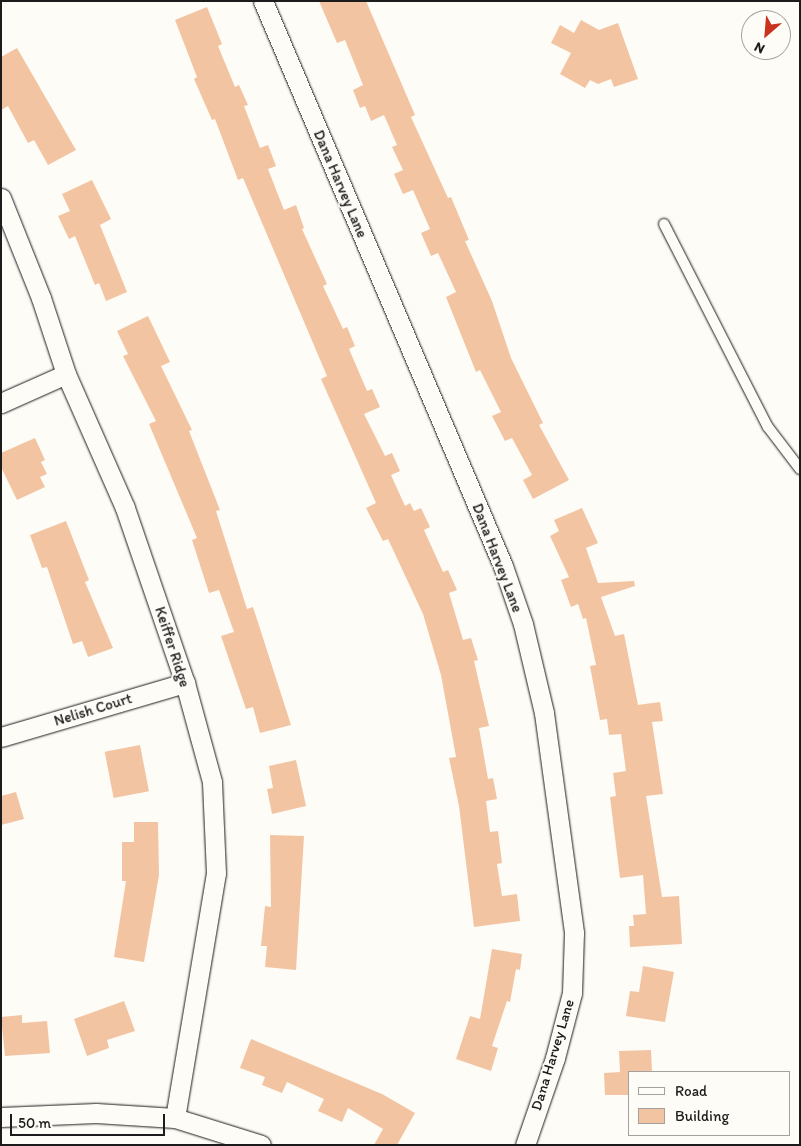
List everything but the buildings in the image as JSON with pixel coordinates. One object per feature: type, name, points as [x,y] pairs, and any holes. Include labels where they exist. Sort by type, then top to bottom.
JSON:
[{"type":"street","name":"Dana Harvey Lane","points":[[263,1],[503,566],[523,624],[544,713],[574,933],[572,985],[556,1058],[526,1145]]},
{"type":"street","name":"Keiffer Ridge","points":[[1,198],[41,298],[66,374],[125,508],[185,683],[212,782],[216,873],[175,1118]]},
{"type":"street","points":[[1,404],[66,374]]},
{"type":"street","name":"Nelish Court","points":[[1,738],[185,683]]},
{"type":"street","points":[[1,1117],[86,1113],[175,1118],[261,1145]]},
{"type":"lane","points":[[664,224],[768,427],[800,469]]}]
